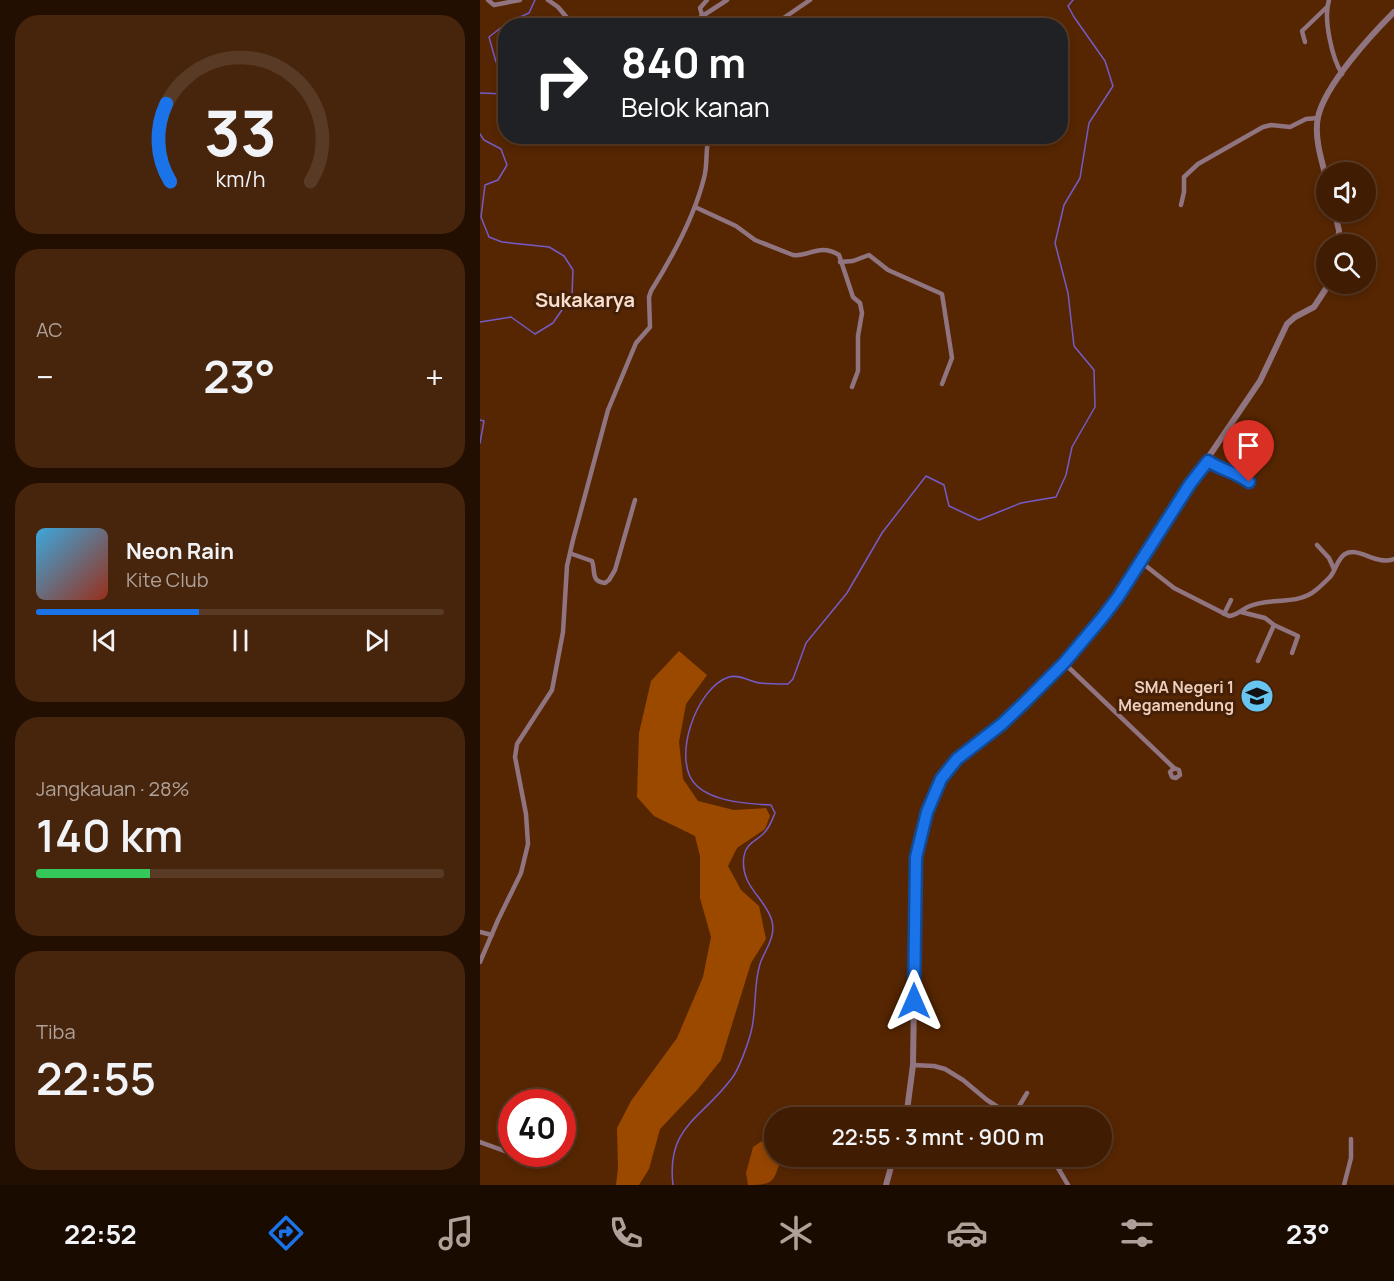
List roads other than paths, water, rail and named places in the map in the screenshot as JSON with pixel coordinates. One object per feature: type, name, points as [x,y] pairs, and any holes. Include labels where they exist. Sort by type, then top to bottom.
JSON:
[{"type":"street","points":[[488,0],[498,6],[520,0]]},
{"type":"street","points":[[548,0],[567,18]]},
{"type":"street","points":[[702,15],[699,8],[707,0]]},
{"type":"street","points":[[698,18],[727,0]]},
{"type":"street","points":[[784,18],[810,0]]},
{"type":"street","points":[[1329,0],[1327,7],[1329,37],[1342,74]]},
{"type":"street","points":[[1305,42],[1302,31],[1327,7]]},
{"type":"street","points":[[1322,162],[1318,118],[1331,88],[1367,40],[1394,12]]},
{"type":"street","points":[[1181,205],[1184,177],[1197,164],[1263,127],[1271,125],[1290,127],[1306,119],[1318,118]]},
{"type":"street","points":[[480,962],[521,873],[526,854],[528,829],[515,751],[520,736],[542,709],[552,690],[563,632],[567,566],[608,410],[636,343],[650,327],[649,297],[672,257],[695,207],[705,176],[708,144]]},
{"type":"street","points":[[695,207],[736,226],[755,240],[793,255],[797,256],[812,251],[829,251],[838,254],[853,297],[860,303],[862,313],[858,336],[859,362],[852,387]]},
{"type":"street","points":[[840,262],[853,261],[869,255],[888,270],[942,294],[952,358],[942,384]]},
{"type":"street","points":[[907,1107],[913,1065],[916,857],[922,826],[931,799],[948,768],[1002,724],[1064,663],[1118,597],[1157,533],[1208,461],[1260,381],[1287,324],[1314,307],[1322,294]]},
{"type":"street","points":[[1208,461],[1222,470],[1240,475],[1249,482]]},
{"type":"street","points":[[572,554],[592,561],[593,576],[598,581],[605,583],[609,580],[615,570],[635,500]]},
{"type":"street","points":[[1317,545],[1329,558],[1334,569]]},
{"type":"street","points":[[1142,560],[1146,566],[1174,588],[1231,616],[1250,606],[1284,602],[1310,594],[1331,576],[1341,557],[1349,552],[1381,561],[1394,559]]},
{"type":"street","points":[[1224,614],[1231,600]]},
{"type":"street","points":[[1241,612],[1265,618],[1274,625],[1298,636],[1292,653]]},
{"type":"street","points":[[1258,661],[1274,625]]},
{"type":"street","points":[[1064,663],[1174,768]]},
{"type":"street","points":[[480,932],[492,935]]},
{"type":"street","points":[[913,1065],[937,1066],[945,1069],[998,1107]]},
{"type":"street","points":[[1019,1107],[1027,1093]]},
{"type":"street","points":[[1344,1185],[1351,1158],[1351,1139]]},
{"type":"street","points":[[480,1144],[498,1149]]},
{"type":"street","points":[[886,1185],[891,1167]]},
{"type":"street","points":[[1062,1167],[1058,1168],[1068,1185]]},
{"type":"waterway","points":[[518,18],[529,13],[535,0]]},
{"type":"waterway","points":[[673,1185],[672,1165],[675,1149],[681,1136],[721,1092],[738,1069],[753,1024],[758,972],[773,933],[769,913],[745,876],[744,856],[749,845],[766,831],[775,813],[771,805],[722,799],[697,786],[689,775],[686,760],[690,726],[697,710],[706,695],[717,684],[729,677],[774,684],[788,684],[793,679],[806,643],[847,593],[882,533],[926,476],[944,485],[949,506],[979,520],[1021,503],[1056,497],[1066,475],[1072,447],[1095,407],[1094,370],[1074,346],[1068,293],[1055,243],[1064,205],[1080,178],[1089,123],[1113,86],[1105,61],[1068,6],[1073,0]]},
{"type":"waterway","points":[[498,30],[489,37],[498,64]]},
{"type":"waterway","points":[[480,93],[498,94]]},
{"type":"waterway","points":[[480,134],[484,140],[501,149],[507,165],[498,180],[485,185],[481,217],[489,237],[502,242],[549,247],[564,256],[573,270],[572,295],[553,323],[535,334],[511,317],[480,322]]},
{"type":"waterway","points":[[480,420],[484,421],[480,443]]},
{"type":"place","name":"SMA Negeri 1 Megamendung","points":[[1257,696]]},
{"type":"district","name":"Sukakarya","points":[[585,300]]}]
